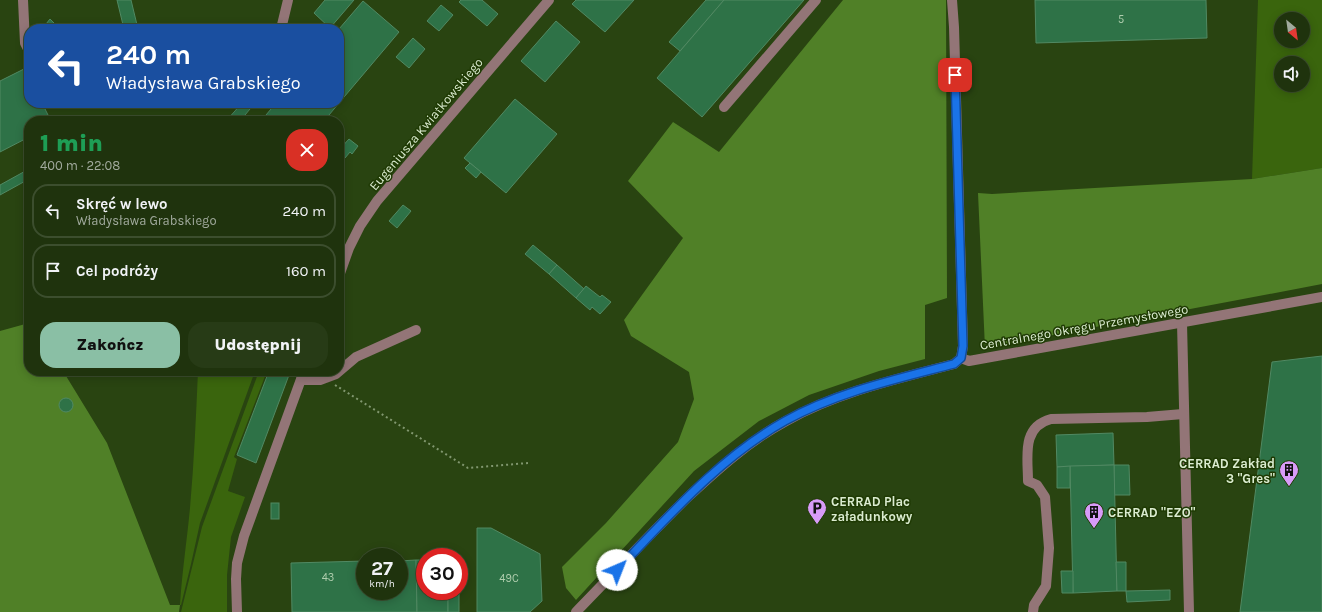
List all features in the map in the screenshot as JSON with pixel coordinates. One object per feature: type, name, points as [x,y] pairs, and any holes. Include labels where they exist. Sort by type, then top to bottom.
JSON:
[{"type":"street","points":[[23,0],[24,24]]},
{"type":"street","points":[[282,24],[288,0]]},
{"type":"street","name":"Eugeniusza Kwiatkowskiego","points":[[344,262],[360,226],[377,201],[549,0]]},
{"type":"street","points":[[724,107],[816,0]]},
{"type":"street","points":[[952,0],[963,346],[961,358]]},
{"type":"street","name":"Centralnego Okręgu Przemysłowego","points":[[576,612],[723,464],[760,436],[785,421],[833,399],[876,385],[954,364],[961,358],[969,361],[1322,297]]},
{"type":"street","points":[[1182,323],[1183,414],[1189,612]]},
{"type":"street","points":[[344,367],[356,357],[416,330]]},
{"type":"street","points":[[237,612],[237,563],[244,536],[303,376],[320,380],[331,376]]},
{"type":"street","points":[[1033,612],[1034,605],[1046,586],[1049,548],[1045,497],[1037,485],[1028,481],[1028,440],[1035,426],[1043,421],[1051,419],[1146,417],[1183,414]]},
{"type":"path","points":[[324,379],[468,468],[528,463]]},
{"type":"green space","points":[[843,0],[946,0],[947,298],[925,305],[925,359],[879,371],[809,395],[759,421],[694,471],[576,600],[566,588],[562,567],[606,523],[678,442],[694,399],[689,372],[631,336],[624,320],[683,238],[628,181],[673,122],[719,152]]},
{"type":"green space","points":[[1258,0],[1322,0],[1322,168],[1252,179]]},
{"type":"green space","points":[[1322,168],[1322,284],[985,348],[978,193],[992,194],[1252,179]]},
{"type":"green space","points":[[24,324],[24,376],[66,376],[107,443],[170,605],[180,605],[179,612],[0,612],[0,331]]},
{"type":"green space","points":[[198,376],[253,376],[200,523],[180,605],[189,520]]},
{"type":"green space","points":[[257,376],[265,376],[234,457],[237,459],[228,491],[245,497],[231,537],[227,575],[227,612],[181,612],[202,527]]},
{"type":"building","points":[[117,0],[131,0],[137,24],[123,24]]},
{"type":"building","points":[[325,0],[354,0],[333,24],[326,24],[314,13]]},
{"type":"building","points":[[461,0],[482,0],[498,14],[487,26],[459,2]]},
{"type":"building","points":[[576,0],[634,0],[605,32],[572,4]]},
{"type":"building","points":[[706,0],[724,0],[680,51],[669,42]]},
{"type":"building","points":[[724,0],[804,0],[702,117],[657,78]]},
{"type":"building","points":[[1035,0],[1206,0],[1207,38],[1036,43]]},
{"type":"building","points":[[363,1],[399,32],[344,97],[344,24]]},
{"type":"building","points":[[441,5],[453,15],[439,31],[427,21]]},
{"type":"building","points":[[50,19],[55,24],[46,24]]},
{"type":"building","points":[[556,21],[580,42],[545,82],[521,61]]},
{"type":"building","points":[[413,38],[425,49],[409,68],[396,57]]},
{"type":"building","points":[[24,69],[24,108],[44,108],[48,116],[24,116],[24,140],[0,152],[0,81]]},
{"type":"building","points":[[515,99],[557,134],[506,193],[464,158]]},
{"type":"building","points":[[238,108],[251,108],[244,116],[231,116]]},
{"type":"building","points":[[272,108],[335,108],[328,116],[265,116]]},
{"type":"building","points":[[349,139],[358,146],[352,154],[350,152],[345,158],[344,144]]},
{"type":"building","points":[[470,163],[481,172],[476,178],[465,168]]},
{"type":"building","points":[[24,172],[24,182],[0,195],[0,185]]},
{"type":"building","points":[[403,205],[411,211],[397,228],[389,221]]},
{"type":"building","points":[[533,245],[557,265],[549,274],[525,254]]},
{"type":"building","points":[[557,265],[584,289],[576,298],[549,274]]},
{"type":"building","points":[[586,286],[600,297],[602,295],[611,302],[600,314],[592,307],[590,310],[576,298]]},
{"type":"building","name":"CERRAD Zakład 3 \"Gres\"","points":[[1322,356],[1322,612],[1240,612],[1272,362]]},
{"type":"building","points":[[267,376],[289,376],[256,463],[237,455]]},
{"type":"building","points":[[66,398],[71,400],[73,405],[71,410],[66,412],[61,410],[59,405],[61,400]]},
{"type":"building","points":[[1113,433],[1114,465],[1057,467],[1056,435]]},
{"type":"building","points":[[1114,465],[1129,465],[1130,495],[1114,495]]},
{"type":"building","name":"CERRAD \"EZO\"","points":[[1114,465],[1117,591],[1073,593],[1070,466]]},
{"type":"building","points":[[1070,466],[1070,488],[1057,488],[1057,467]]},
{"type":"building","points":[[271,503],[279,503],[279,519],[271,519]]},
{"type":"building","points":[[477,528],[491,528],[540,554],[542,601],[530,612],[477,612]]},
{"type":"building","points":[[408,560],[416,560],[417,612],[292,612],[291,563],[356,561],[356,600],[408,600]]},
{"type":"building","points":[[1116,562],[1126,562],[1126,591],[1117,591]]},
{"type":"building","points":[[1061,571],[1073,571],[1073,593],[1062,593]]},
{"type":"building","points":[[1170,590],[1170,600],[1127,602],[1126,591]]},
{"type":"building","points":[[417,600],[448,600],[448,612],[417,612]]},
{"type":"building","points":[[448,600],[459,600],[459,612],[448,612]]},
{"type":"place","name":"CERRAD Zakład 3 \"Gres\"","points":[[1289,487]]},
{"type":"place","name":"CERRAD Plac załadunkowy","points":[[817,525]]},
{"type":"place","name":"CERRAD \"EZO\"","points":[[1094,529]]},
{"type":"route","points":[[617,570],[668,517],[723,464],[753,441],[772,429],[794,416],[833,399],[876,385],[954,364],[961,358],[963,346],[955,75]]}]
